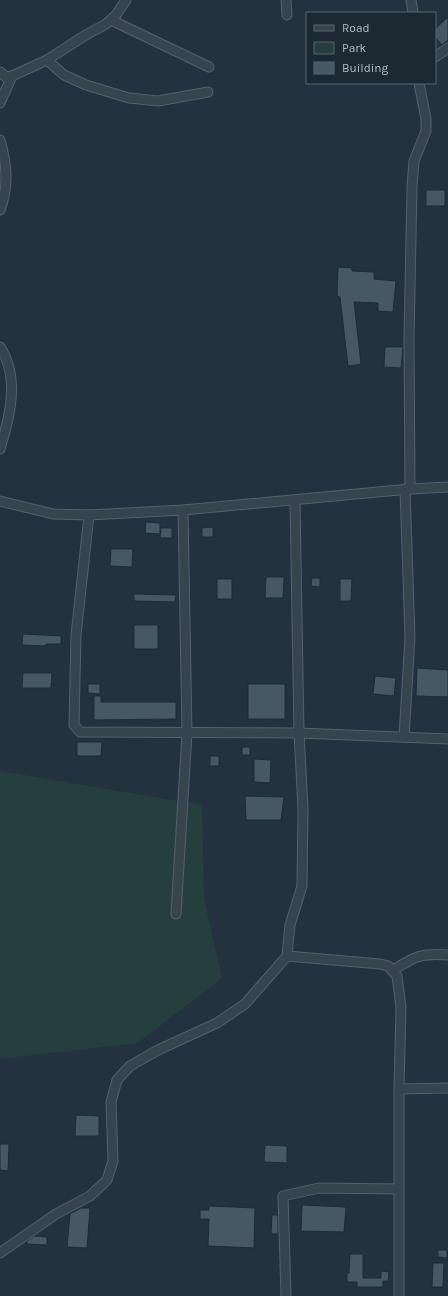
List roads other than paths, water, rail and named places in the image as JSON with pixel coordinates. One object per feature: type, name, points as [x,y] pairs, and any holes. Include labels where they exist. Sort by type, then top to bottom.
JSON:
[{"type":"street","points":[[0,72],[6,77],[12,76],[47,60],[111,20],[126,0]]},
{"type":"street","points":[[286,0],[287,16]]},
{"type":"street","points":[[412,0],[413,12]]},
{"type":"street","points":[[111,20],[209,67]]},
{"type":"street","points":[[436,56],[448,48]]},
{"type":"street","points":[[47,60],[64,75],[128,98],[158,101],[208,92]]},
{"type":"street","points":[[0,104],[12,76]]},
{"type":"street","points":[[404,737],[410,637],[407,489],[412,187],[414,161],[426,131],[426,119],[419,84]]},
{"type":"street","points":[[0,140],[6,161],[7,179],[0,210]]},
{"type":"street","points":[[0,347],[6,356],[12,380],[9,419],[0,449]]},
{"type":"street","points":[[0,501],[53,514],[89,515],[184,510],[296,501],[407,489],[448,487]]},
{"type":"street","points":[[0,1253],[56,1214],[90,1196],[107,1180],[113,1162],[111,1102],[117,1080],[130,1066],[158,1050],[218,1023],[245,1004],[287,956],[290,925],[302,886],[303,809],[299,733],[296,501]]},
{"type":"street","points":[[176,914],[187,733],[184,510]]},
{"type":"street","points":[[89,515],[76,635],[74,725],[80,732],[299,733],[448,739]]},
{"type":"street","points":[[393,970],[417,956],[426,954],[448,955]]},
{"type":"street","points":[[287,956],[380,964],[388,966],[397,976],[401,1007],[398,1189],[399,1296]]},
{"type":"street","points":[[399,1089],[448,1088]]},
{"type":"street","points":[[286,1296],[283,1196],[319,1188],[398,1189]]}]
